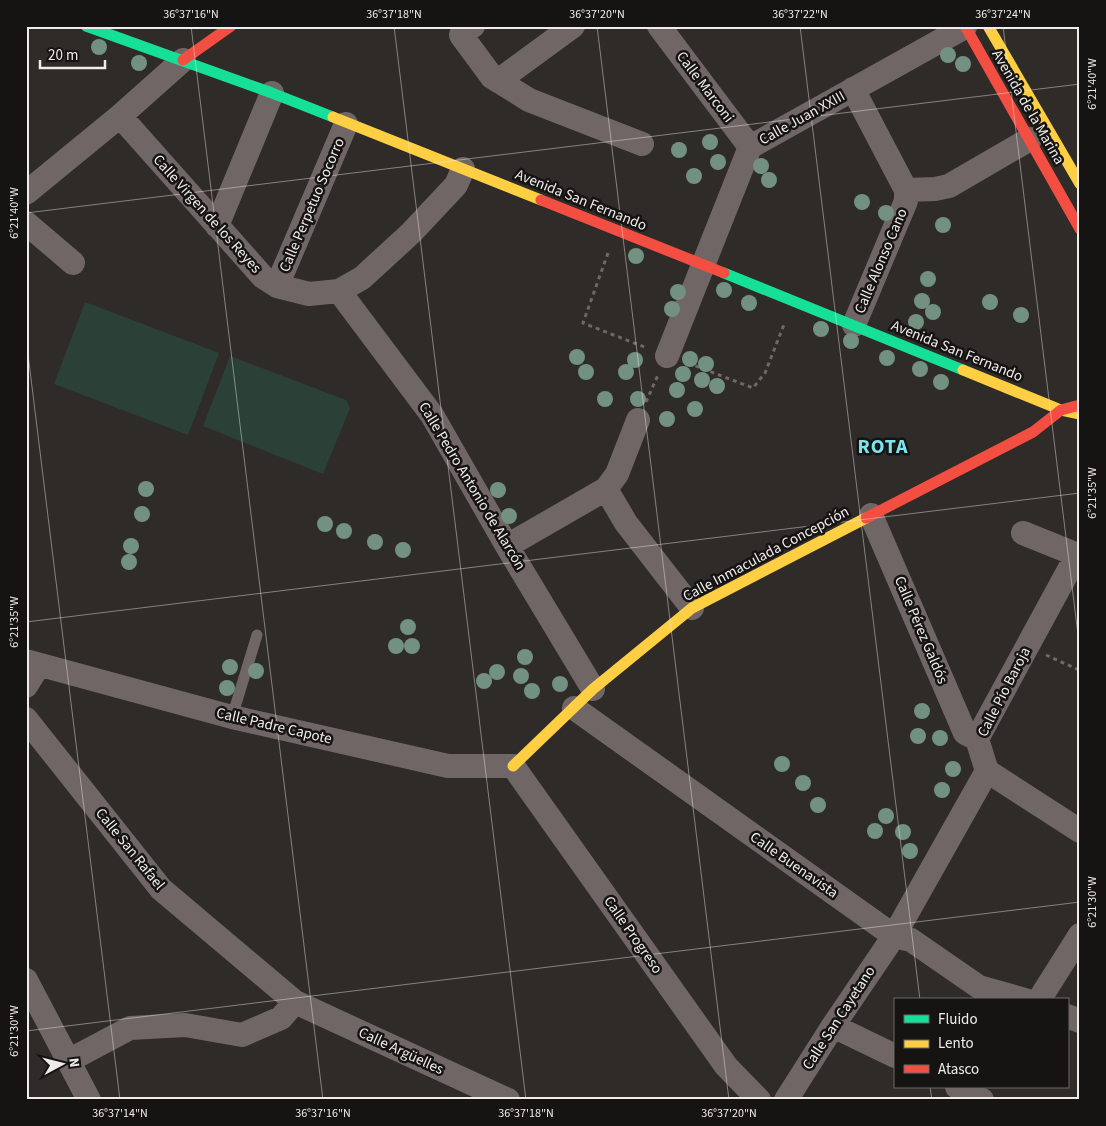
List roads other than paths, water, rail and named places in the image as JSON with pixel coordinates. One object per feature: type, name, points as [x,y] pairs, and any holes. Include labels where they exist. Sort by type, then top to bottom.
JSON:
[{"type":"street","name":"Avenida San Fernando","points":[[86,26],[272,93],[793,300],[1061,410],[1080,414]]},
{"type":"street","points":[[26,193],[120,116],[183,60],[231,26]]},
{"type":"street","points":[[473,26],[461,35],[492,77],[529,100],[642,144]]},
{"type":"street","points":[[503,84],[573,26]]},
{"type":"street","name":"Calle Marconi","points":[[659,26],[750,147]]},
{"type":"street","name":"Avenida de la Marina","points":[[988,26],[1080,184]]},
{"type":"street","name":"Calle Juan XXIII","points":[[667,356],[750,147],[965,27]]},
{"type":"street","name":"Avenida de la Marina","points":[[965,27],[1080,229]]},
{"type":"street","name":"Calle Alonso Cano","points":[[853,89],[906,190],[906,201],[854,325]]},
{"type":"street","points":[[217,226],[272,93]]},
{"type":"street","name":"Calle Virgen de los Reyes","points":[[120,116],[263,277],[277,286],[309,294],[339,292],[362,278],[412,233],[456,184],[463,169]]},
{"type":"street","name":"Calle Perpetuo Socorro","points":[[277,286],[346,124]]},
{"type":"street","points":[[906,190],[949,186],[1030,139]]},
{"type":"street","points":[[26,223],[73,263]]},
{"type":"street","name":"Calle Pedro Antonio de Alarcón","points":[[339,292],[432,415],[507,546],[594,689]]},
{"type":"street","points":[[1061,410],[1080,405]]},
{"type":"street","name":"Calle Inmaculada Concepción","points":[[513,766],[594,689],[692,608],[1033,432],[1061,410]]},
{"type":"street","points":[[507,546],[606,489],[617,474],[638,420]]},
{"type":"street","points":[[606,489],[626,523],[692,608]]},
{"type":"street","name":"Calle Pérez Galdós","points":[[871,515],[966,733],[977,739]]},
{"type":"street","points":[[1023,533],[1078,556]]},
{"type":"street","name":"Calle Pío Baroja","points":[[987,771],[977,739],[1078,556]]},
{"type":"street","name":"Calle Padre Capote","points":[[26,686],[32,663],[232,717],[448,766],[513,766]]},
{"type":"street","name":"Calle Buenavista","points":[[574,708],[894,936],[911,940],[980,987],[1018,998]]},
{"type":"street","name":"Calle San Rafael","points":[[26,719],[161,889],[295,1002]]},
{"type":"street","name":"Calle Progreso","points":[[513,766],[726,1066],[759,1100]]},
{"type":"street","points":[[894,936],[987,771],[1080,832]]},
{"type":"street","points":[[1040,998],[1080,935]]},
{"type":"street","name":"Calle San Cayetano","points":[[786,1100],[832,1026],[894,936]]},
{"type":"street","points":[[26,980],[90,1100]]},
{"type":"street","points":[[68,1061],[130,1028],[185,1025],[242,1035],[280,1018],[295,1002]]},
{"type":"street","name":"Calle Argüelles","points":[[295,1002],[508,1100]]},
{"type":"street","points":[[1068,1016],[1080,1021]]},
{"type":"street","points":[[832,1026],[894,1056]]},
{"type":"street","points":[[959,1088],[982,1100]]},
{"type":"lane","points":[[232,717],[257,635]]},
{"type":"district","name":"ROTA","points":[[883,447]]}]
